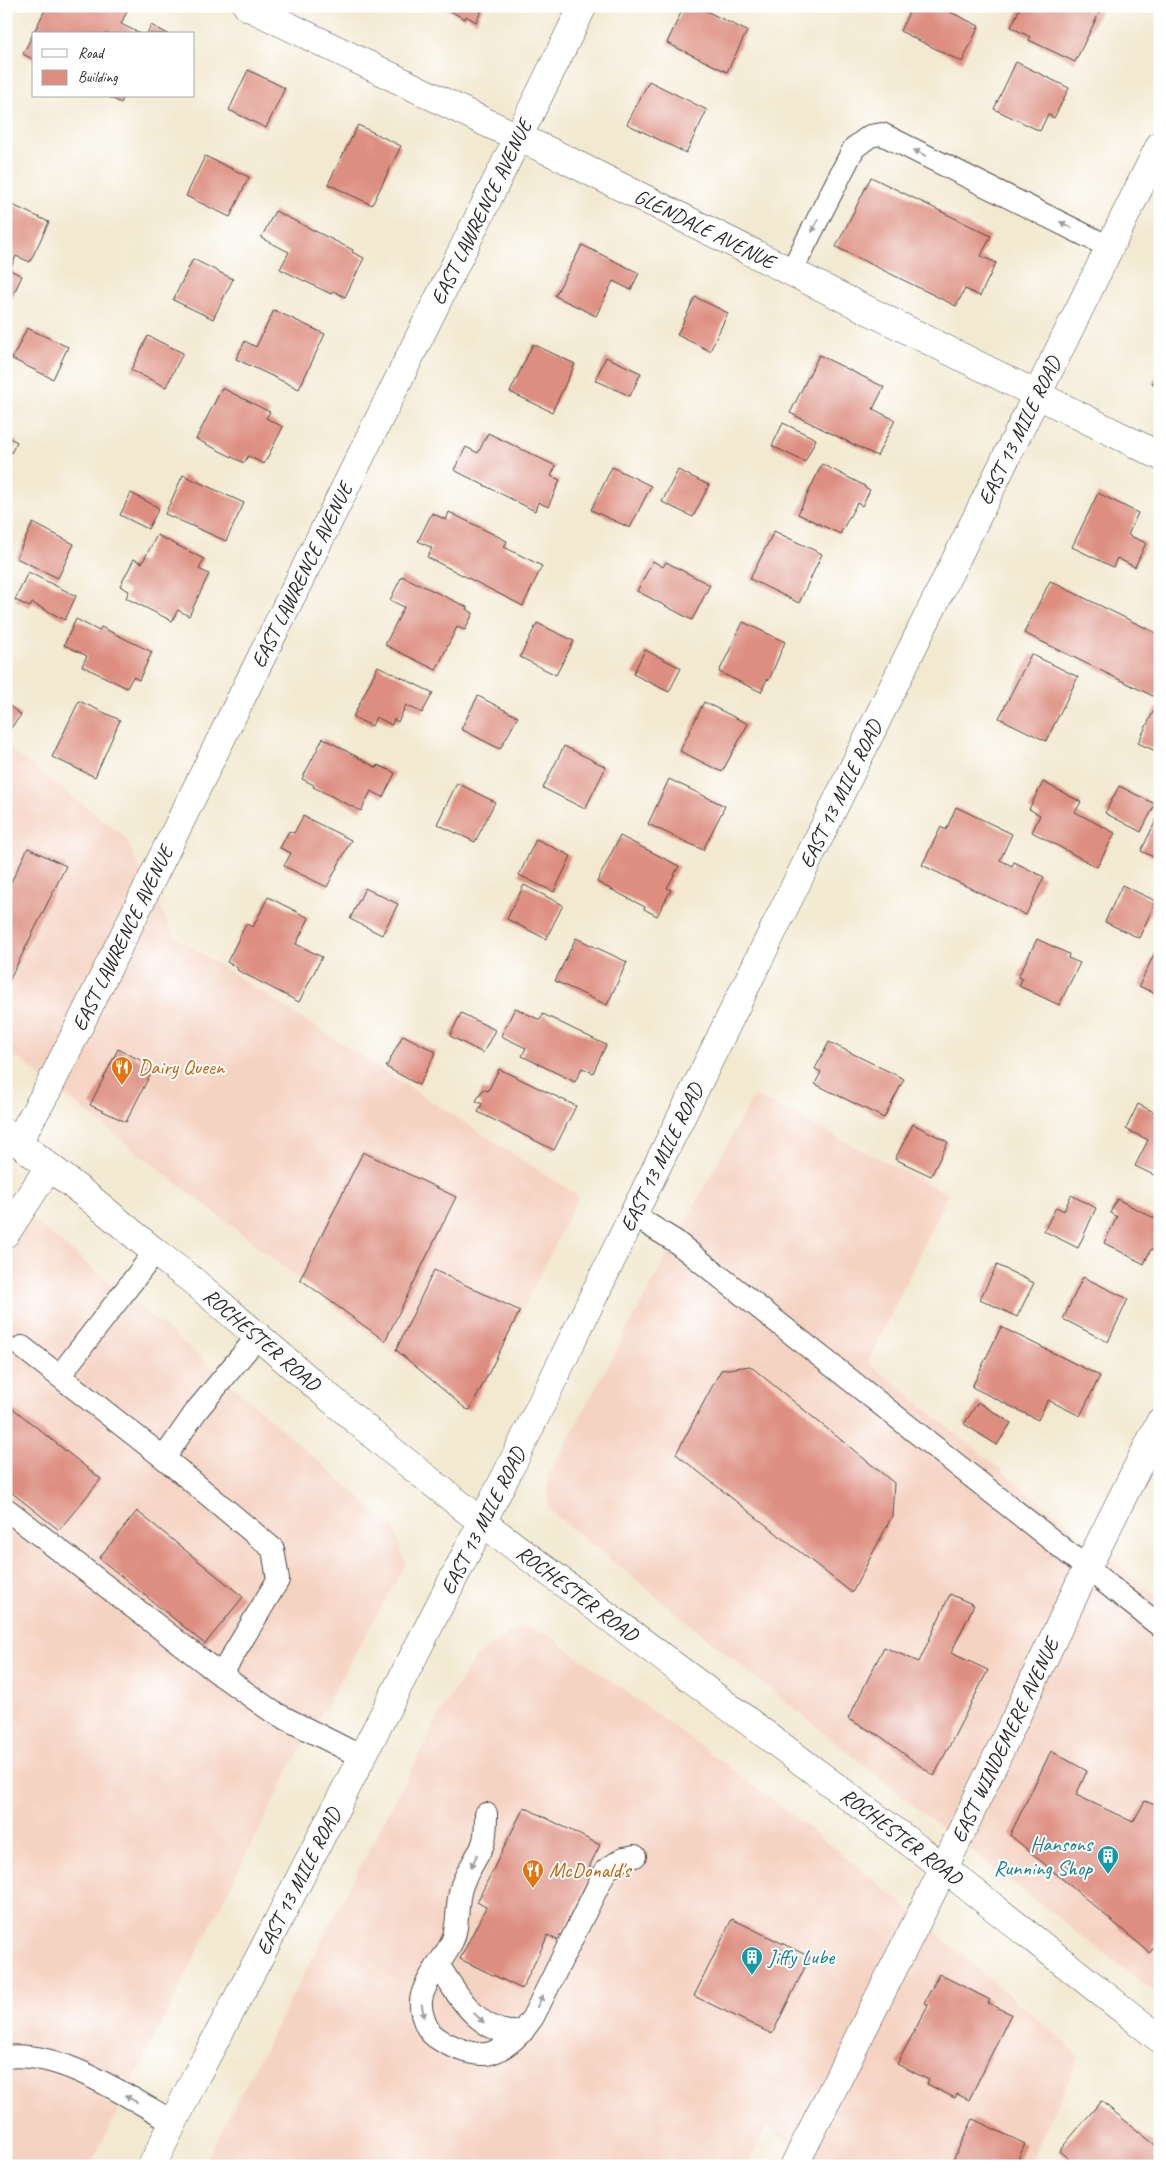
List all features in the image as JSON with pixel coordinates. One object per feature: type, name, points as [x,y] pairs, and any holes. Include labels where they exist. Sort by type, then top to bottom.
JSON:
[{"type":"main road","name":"GLENDALE AVENUE","points":[[247,6],[519,137],[1160,456]]},
{"type":"main road","name":"EAST LAWRENCE AVENUE","points":[[12,1137],[48,1088],[583,6]]},
{"type":"main road","name":"EAST 13 MILE ROAD","points":[[152,2166],[482,1522],[1160,145]]},
{"type":"main road","name":"ROCHESTER ROAD","points":[[12,1137],[192,1280],[391,1450],[482,1522],[944,1868],[1160,2039]]},
{"type":"main road","points":[[6,1233],[49,1167]]},
{"type":"main road","name":"EAST WINDEMERE AVENUE","points":[[794,2166],[944,1868],[1087,1568],[1160,1422]]},
{"type":"lane","points":[[791,272],[854,148],[870,136],[882,134],[1109,248]]},
{"type":"lane","points":[[632,1215],[676,1241],[1160,1626]]},
{"type":"lane","points":[[60,1376],[155,1252]]},
{"type":"lane","points":[[164,1458],[198,1410],[258,1336]]},
{"type":"lane","points":[[22,1347],[164,1458],[273,1549],[278,1580],[221,1675]]},
{"type":"lane","points":[[6,1509],[221,1675],[274,1712],[362,1757]]},
{"type":"lane","points":[[486,1814],[484,1843],[462,1886],[457,1923],[452,1942],[426,1988],[421,2001],[423,2016],[431,2032],[448,2045],[467,2051],[489,2054],[505,2047],[523,2031],[606,1870],[624,1858],[636,1856]]},
{"type":"lane","points":[[439,1966],[460,1997],[478,2017],[492,2028],[513,2034],[523,2031]]},
{"type":"lane","points":[[6,2057],[23,2055],[63,2065],[94,2079],[174,2122]]},
{"type":"shaded area","points":[[6,746],[124,836],[174,936],[579,1196],[473,1410],[466,1410],[6,1049]]},
{"type":"shaded area","points":[[754,1095],[948,1194],[868,1362],[1160,1599],[1160,1997],[924,1814],[548,1509],[548,1476]]},
{"type":"shaded area","points":[[6,1198],[197,1354],[394,1528],[406,1564],[288,1772],[90,2166],[6,2166]]},
{"type":"shaded area","points":[[520,1626],[548,1635],[739,1774],[872,1878],[1080,2056],[1028,2166],[816,2166],[767,2126],[747,2166],[203,2166],[444,1707],[478,1654]]},
{"type":"building","points":[[47,6],[86,6],[91,9],[92,6],[122,6],[128,9],[121,24],[137,32],[34,32]]},
{"type":"building","points":[[441,6],[484,6],[476,22],[466,16],[465,19]]},
{"type":"building","points":[[684,6],[696,6],[747,31],[727,72],[667,43]]},
{"type":"building","points":[[912,6],[938,6],[979,26],[962,62],[900,31]]},
{"type":"building","points":[[1021,6],[1095,6],[1101,9],[1075,62],[1029,40],[1030,37],[1011,27]]},
{"type":"building","points":[[151,25],[164,32],[148,32]]},
{"type":"building","points":[[32,36],[32,59],[23,54]]},
{"type":"building","points":[[1016,62],[1069,88],[1054,118],[1048,114],[1040,131],[994,109]]},
{"type":"building","points":[[248,70],[285,88],[266,128],[229,110]]},
{"type":"building","points":[[649,81],[707,110],[686,153],[627,124]]},
{"type":"building","points":[[111,98],[123,98],[121,103]]},
{"type":"building","points":[[358,125],[401,146],[372,205],[328,184]]},
{"type":"building","points":[[205,156],[249,177],[230,217],[186,196]]},
{"type":"building","points":[[871,177],[991,236],[981,256],[996,263],[980,296],[965,289],[956,306],[836,247]]},
{"type":"building","points":[[6,202],[49,222],[30,262],[16,256],[10,270],[22,276],[8,306]]},
{"type":"building","points":[[275,211],[353,250],[352,252],[364,258],[345,297],[333,291],[331,294],[280,269],[289,252],[261,238]]},
{"type":"building","points":[[582,245],[639,273],[631,290],[613,281],[596,316],[555,296]]},
{"type":"building","points":[[193,259],[233,279],[213,319],[173,300]]},
{"type":"building","points":[[695,297],[728,313],[710,351],[677,335]]},
{"type":"building","points":[[274,310],[325,334],[299,389],[236,359],[245,341],[256,347]]},
{"type":"building","points":[[27,328],[68,347],[53,379],[12,359]]},
{"type":"building","points":[[148,336],[183,353],[166,387],[131,370]]},
{"type":"building","points":[[533,344],[575,364],[552,412],[510,392]]},
{"type":"building","points":[[819,355],[884,387],[873,409],[895,420],[877,456],[790,413]]},
{"type":"building","points":[[606,357],[641,373],[630,396],[595,380]]},
{"type":"building","points":[[1160,368],[1160,387],[1152,383]]},
{"type":"building","points":[[222,388],[270,412],[266,418],[283,427],[264,464],[248,456],[244,463],[196,439]]},
{"type":"building","points":[[783,423],[816,439],[805,462],[772,446]]},
{"type":"building","points":[[488,433],[556,466],[551,476],[560,480],[548,507],[538,502],[535,511],[454,470],[466,447],[478,453]]},
{"type":"building","points":[[6,436],[17,442],[6,462]]},
{"type":"building","points":[[822,464],[870,490],[862,506],[857,503],[840,534],[798,514]]},
{"type":"building","points":[[612,467],[651,486],[630,528],[591,510]]},
{"type":"building","points":[[678,470],[709,485],[693,517],[662,502]]},
{"type":"building","points":[[183,475],[244,503],[226,541],[165,514]]},
{"type":"building","points":[[131,493],[159,508],[148,529],[120,515]]},
{"type":"building","points":[[1098,493],[1138,513],[1128,535],[1146,543],[1135,567],[1117,558],[1113,567],[1072,547]]},
{"type":"building","points":[[449,512],[507,541],[504,547],[542,566],[523,606],[427,557],[432,548],[418,541],[432,513],[446,520]]},
{"type":"building","points":[[33,523],[74,544],[58,578],[16,558]]},
{"type":"building","points":[[774,531],[822,554],[799,603],[750,579]]},
{"type":"building","points":[[157,535],[204,559],[199,569],[209,574],[189,616],[178,610],[172,621],[126,598],[129,591],[120,586],[134,559],[142,563]]},
{"type":"building","points":[[653,561],[663,567],[666,562],[710,585],[692,620],[637,591]]},
{"type":"building","points":[[28,572],[76,596],[65,620],[32,603],[30,607],[15,600]]},
{"type":"building","points":[[402,576],[467,607],[466,609],[473,613],[465,630],[457,627],[436,670],[385,645],[404,607],[390,600]]},
{"type":"building","points":[[1050,581],[1160,635],[1160,688],[1155,697],[1024,633]]},
{"type":"building","points":[[76,619],[99,631],[101,627],[152,652],[139,680],[133,677],[127,688],[82,666],[87,656],[64,645]]},
{"type":"building","points":[[743,622],[785,642],[769,680],[767,679],[761,692],[719,672]]},
{"type":"building","points":[[537,623],[574,641],[556,675],[520,657]]},
{"type":"building","points":[[645,650],[681,668],[669,692],[633,674]]},
{"type":"building","points":[[1031,654],[1078,677],[1046,741],[999,718]]},
{"type":"building","points":[[378,666],[433,693],[422,713],[406,705],[398,722],[394,719],[392,725],[376,717],[372,726],[353,717]]},
{"type":"building","points":[[478,696],[518,717],[500,749],[461,729]]},
{"type":"building","points":[[79,701],[120,720],[95,777],[52,757]]},
{"type":"building","points":[[704,702],[748,724],[722,772],[680,751]]},
{"type":"building","points":[[6,703],[21,715],[6,734]]},
{"type":"building","points":[[1155,708],[1160,710],[1160,753],[1138,743]]},
{"type":"building","points":[[323,738],[377,768],[378,765],[395,773],[383,797],[371,791],[361,811],[313,787],[314,785],[302,779]]},
{"type":"building","points":[[564,746],[606,767],[585,809],[543,788]]},
{"type":"building","points":[[669,779],[725,806],[703,850],[648,824]]},
{"type":"building","points":[[1043,782],[1081,802],[1075,812],[1115,833],[1097,867],[1032,832],[1040,815],[1029,809]]},
{"type":"building","points":[[457,783],[495,802],[475,842],[437,824]]},
{"type":"building","points":[[1119,786],[1155,804],[1141,832],[1105,813]]},
{"type":"building","points":[[956,807],[1012,834],[1000,860],[1012,866],[1014,862],[1044,877],[1026,915],[922,865],[941,827],[946,830]]},
{"type":"building","points":[[1160,812],[1160,860],[1141,851]]},
{"type":"building","points":[[303,816],[351,840],[327,887],[284,866],[291,853],[280,848],[289,831],[294,833]]},
{"type":"building","points":[[620,836],[679,866],[667,888],[671,890],[657,916],[644,909],[645,907],[597,882]]},
{"type":"building","points":[[536,839],[571,856],[554,892],[519,875]]},
{"type":"building","points":[[28,848],[66,866],[6,987],[6,892]]},
{"type":"building","points":[[524,885],[563,905],[546,939],[507,919]]},
{"type":"building","points":[[1122,885],[1156,901],[1139,938],[1105,922]]},
{"type":"building","points":[[365,888],[398,904],[382,935],[350,919]]},
{"type":"building","points":[[268,897],[309,918],[296,944],[322,957],[299,1002],[237,970],[238,968],[227,962],[246,924],[253,927]]},
{"type":"building","points":[[576,938],[627,962],[607,1005],[555,981]]},
{"type":"building","points":[[1037,939],[1069,954],[1068,958],[1080,963],[1059,1005],[1019,986],[1022,979],[1018,977]]},
{"type":"building","points":[[1158,946],[1160,947],[1160,996],[1139,986]]},
{"type":"building","points":[[515,1008],[540,1020],[543,1014],[606,1045],[593,1073],[582,1068],[575,1082],[522,1056],[526,1048],[501,1036]]},
{"type":"building","points":[[461,1013],[495,1030],[483,1053],[450,1036]]},
{"type":"building","points":[[403,1035],[436,1052],[419,1085],[386,1067]]},
{"type":"building","points":[[829,1042],[904,1079],[884,1118],[815,1084],[821,1072],[815,1069]]},
{"type":"building","name":"Dairy Queen","points":[[118,1049],[154,1067],[126,1122],[90,1105]]},
{"type":"building","points":[[499,1069],[576,1106],[554,1150],[478,1112],[482,1104],[476,1101],[483,1089],[488,1091]]},
{"type":"building","points":[[1138,1104],[1160,1115],[1160,1178],[1135,1166],[1148,1140],[1126,1129]]},
{"type":"building","points":[[913,1124],[948,1142],[931,1176],[895,1159]]},
{"type":"building","points":[[363,1152],[456,1197],[385,1341],[300,1279]]},
{"type":"building","points":[[1071,1195],[1096,1208],[1078,1248],[1044,1231],[1056,1207],[1064,1211]]},
{"type":"building","points":[[1117,1199],[1160,1221],[1160,1254],[1151,1249],[1144,1264],[1104,1243],[1117,1217],[1110,1213]]},
{"type":"building","points":[[997,1265],[1034,1283],[1017,1317],[980,1299]]},
{"type":"building","points":[[434,1270],[520,1311],[470,1410],[466,1409],[396,1350]]},
{"type":"building","points":[[1083,1277],[1128,1299],[1108,1342],[1063,1319]]},
{"type":"building","points":[[1001,1327],[1100,1376],[1080,1416],[1048,1400],[1038,1420],[972,1387]]},
{"type":"building","points":[[750,1366],[894,1483],[892,1516],[852,1593],[676,1454],[721,1370]]},
{"type":"building","points":[[978,1402],[1011,1423],[997,1445],[964,1424]]},
{"type":"building","points":[[6,1403],[101,1479],[59,1530],[6,1488]]},
{"type":"building","points":[[137,1511],[243,1597],[205,1644],[99,1558]]},
{"type":"building","points":[[950,1594],[974,1605],[951,1653],[988,1670],[934,1776],[880,1736],[848,1719],[884,1647],[919,1662]]},
{"type":"building","name":"Hansons Running Shop","points":[[1051,1751],[1087,1771],[1076,1795],[1133,1822],[1145,1801],[1160,1807],[1160,1933],[1150,1953],[1010,1835]]},
{"type":"building","name":"McDonald's","points":[[524,1807],[600,1845],[590,1865],[590,1876],[558,1941],[548,1935],[522,1989],[460,1959],[486,1907],[477,1902]]},
{"type":"building","name":"Jiffy Lube","points":[[732,1919],[810,1957],[772,2034],[694,1996]]},
{"type":"building","points":[[939,1974],[990,2000],[988,2003],[1011,2014],[969,2100],[957,2094],[955,2098],[927,2084],[929,2080],[897,2064],[928,2005],[924,2003]]},
{"type":"building","points":[[1101,2101],[1160,2149],[1160,2166],[1077,2166],[1059,2151]]},
{"type":"building","points":[[973,2119],[1025,2144],[1015,2166],[950,2166]]},
{"type":"place","name":"Dairy Queen","points":[[122,1086]]},
{"type":"place","name":"Hansons Running Shop","points":[[1108,1875]]},
{"type":"place","name":"McDonald's","points":[[533,1889]]},
{"type":"place","name":"Jiffy Lube","points":[[752,1976]]}]
